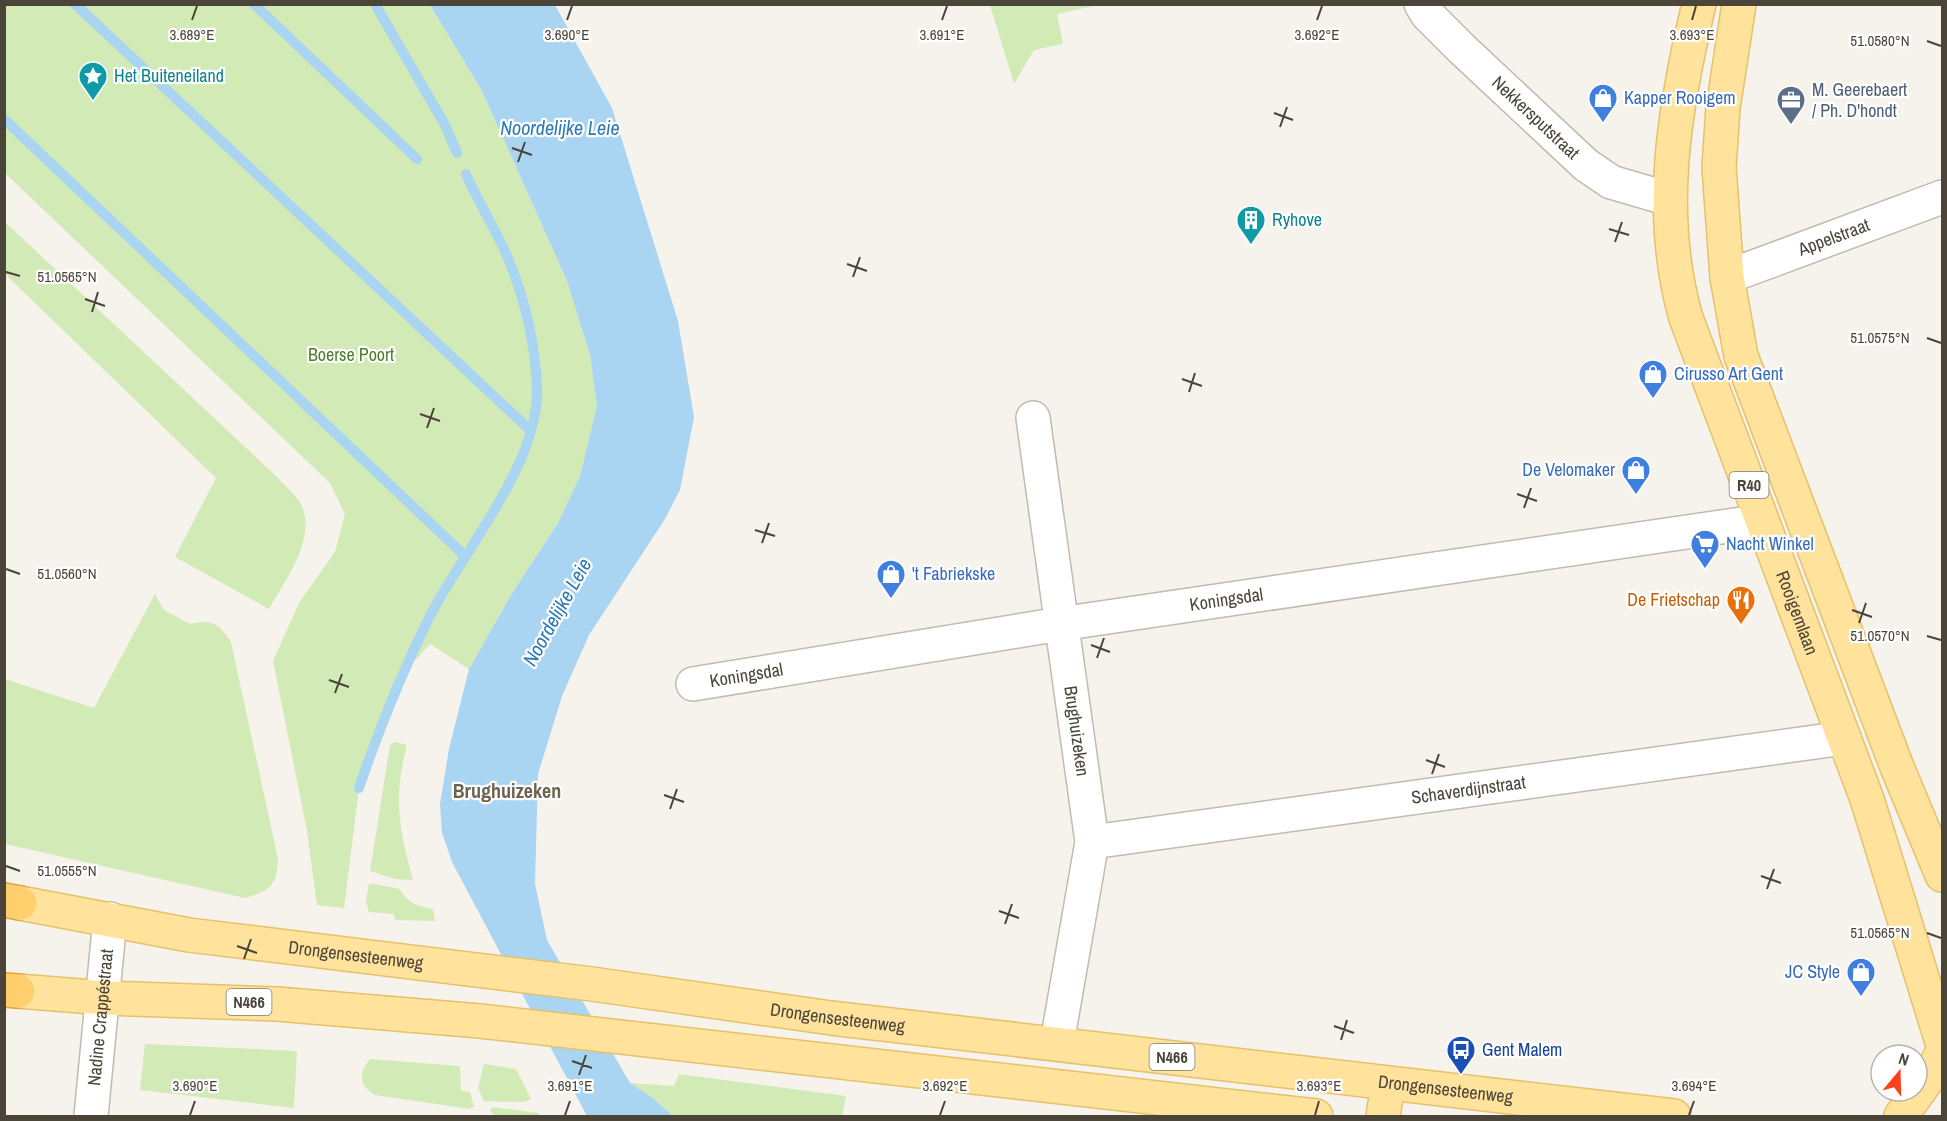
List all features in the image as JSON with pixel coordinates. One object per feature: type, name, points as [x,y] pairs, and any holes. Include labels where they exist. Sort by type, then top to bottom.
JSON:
[{"type":"main road","name":"Rooigemlaan","points":[[1699,4],[1676,113],[1669,199],[1677,287],[1686,318],[1844,738],[1884,852],[1942,1042]]},
{"type":"main road","name":"R40","points":[[1739,4],[1722,108],[1719,167],[1726,277],[1741,356],[1892,756],[1942,875]]},
{"type":"main road","name":"Drongensesteenweg","points":[[12,902],[189,935],[592,984],[831,1018],[1057,1043],[1385,1101],[1674,1116]]},
{"type":"main road","name":"N466","points":[[11,990],[105,998],[278,1004],[480,1021],[1316,1116]]},
{"type":"main road","points":[[1048,1085],[1057,1043]]},
{"type":"main road","points":[[1901,1116],[1932,1073],[1942,1053]]},
{"type":"street","name":"Nekkersputstraat","points":[[1421,4],[1427,14],[1462,49],[1586,165],[1611,182],[1669,199]]},
{"type":"street","name":"Appelstraat","points":[[1726,277],[1942,197]]},
{"type":"street","name":"Brughuizeken","points":[[1033,418],[1092,842],[1057,1043]]},
{"type":"street","name":"Koningsdal","points":[[693,684],[1060,624],[1762,520]]},
{"type":"street","name":"Schaverdijnstraat","points":[[1092,842],[1844,738]]},
{"type":"street","name":"Nadine Crappéstraat","points":[[92,1116],[105,998],[110,919]]},
{"type":"green space","points":[[990,4],[1098,5],[1057,14],[1063,44],[1034,50],[1014,84]]},
{"type":"green space","name":"Boerse Poort","points":[[4,5],[430,5],[482,91],[567,281],[590,355],[597,406],[580,476],[558,523],[511,595],[469,669],[430,644],[399,678],[359,788],[344,908],[317,905],[307,831],[273,661],[299,603],[335,552],[345,514],[330,483],[5,173]]},
{"type":"green space","points":[[5,222],[278,478],[300,503],[305,519],[302,546],[290,574],[269,609],[175,557],[216,478],[5,274]]},
{"type":"green space","points":[[155,594],[164,610],[190,624],[209,622],[214,624],[231,642],[278,859],[274,882],[266,890],[245,898],[5,844],[5,679],[94,708]]},
{"type":"green space","points":[[395,742],[407,745],[399,797],[401,829],[413,880],[395,879],[370,871],[390,745]]},
{"type":"green space","points":[[369,883],[400,889],[413,903],[433,909],[435,921],[395,920],[394,914],[369,912],[366,902]]},
{"type":"green space","points":[[145,1044],[297,1051],[294,1108],[140,1090]]},
{"type":"green space","points":[[370,1059],[460,1066],[461,1091],[470,1092],[474,1106],[470,1109],[375,1095],[366,1087],[362,1079],[363,1070]]},
{"type":"green space","points":[[484,1064],[516,1069],[531,1099],[524,1102],[484,1101],[478,1088]]},
{"type":"green space","points":[[679,1074],[846,1096],[842,1116],[673,1116],[654,1099],[630,1083],[674,1086]]},
{"type":"green space","points":[[492,1107],[538,1113],[540,1116],[495,1116],[490,1111]]},
{"type":"water","name":"Noordelijke Leie","points":[[430,5],[555,5],[612,108],[678,321],[694,417],[680,490],[665,519],[589,635],[562,696],[538,774],[535,884],[547,940],[630,1083],[654,1099],[673,1116],[587,1116],[452,862],[442,833],[440,804],[449,749],[469,669],[511,595],[558,523],[580,476],[597,406],[590,355],[567,281],[482,91]]},
{"type":"waterway","points":[[75,4],[531,431]]},
{"type":"waterway","points":[[254,4],[417,159]]},
{"type":"waterway","points":[[375,4],[445,125],[457,153]]},
{"type":"waterway","points":[[4,119],[465,556]]},
{"type":"waterway","points":[[359,788],[392,701],[420,637],[444,590],[497,506],[513,476],[526,447],[534,417],[536,370],[531,334],[522,298],[503,247],[466,174]]},
{"type":"place","name":"Het Buiteneiland","points":[[93,102]]},
{"type":"place","name":"Kapper Rooigem","points":[[1603,124]]},
{"type":"place","name":"M. Geerebaert / Ph. D'hondt","points":[[1791,126]]},
{"type":"place","name":"Ryhove","points":[[1251,246]]},
{"type":"place","name":"Cirusso Art Gent","points":[[1653,400]]},
{"type":"place","name":"De Velomaker","points":[[1636,496]]},
{"type":"place","name":"Nacht Winkel","points":[[1705,570]]},
{"type":"place","name":"'t Fabriekske","points":[[891,600]]},
{"type":"place","name":"De Frietschap","points":[[1741,626]]},
{"type":"place","name":"JC Style","points":[[1861,998]]},
{"type":"place","name":"Gent Malem","points":[[1461,1076]]},
{"type":"district","name":"Brughuizeken","points":[[507,791]]}]
